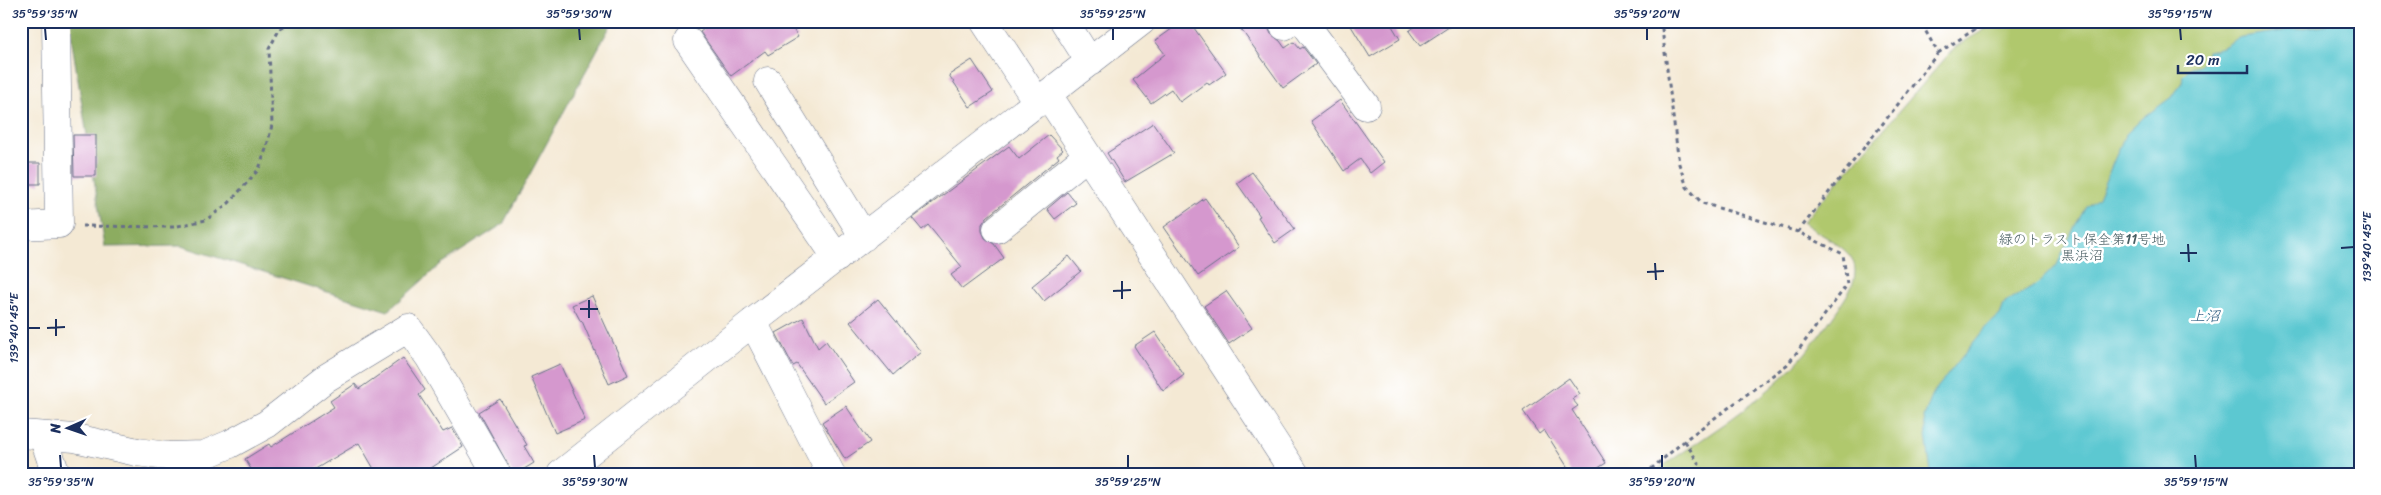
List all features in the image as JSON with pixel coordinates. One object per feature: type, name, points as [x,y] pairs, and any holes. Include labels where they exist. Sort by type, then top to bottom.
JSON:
[{"type":"street","points":[[21,226],[59,224],[56,21]]},
{"type":"street","points":[[984,21],[1087,156],[1295,474]]},
{"type":"street","points":[[1064,21],[1090,62]]},
{"type":"street","points":[[1281,21],[1284,26],[1305,23],[1366,106]]},
{"type":"street","points":[[562,474],[753,322],[1090,62],[1133,24]]},
{"type":"street","points":[[688,41],[836,258]]},
{"type":"street","points":[[768,81],[864,237]]},
{"type":"street","points":[[996,229],[1087,156]]},
{"type":"street","points":[[753,322],[831,474]]},
{"type":"street","points":[[32,436],[75,438],[137,452],[168,456],[204,455],[230,444],[267,424],[326,378],[408,328],[429,357],[497,474]]},
{"type":"street","points":[[32,436],[56,474]]},
{"type":"path","points":[[59,224],[133,228],[173,227],[206,220],[229,203],[259,169],[262,162],[272,125],[269,48],[279,30],[293,21]]},
{"type":"path","points":[[1645,474],[1685,441],[1788,364],[1847,285],[1843,254],[1798,232],[1702,203],[1687,187],[1679,164],[1661,21]]},
{"type":"path","points":[[1920,21],[1938,53]]},
{"type":"path","points":[[1798,232],[1938,53],[1988,21]]},
{"type":"path","points":[[1685,441],[1705,474]]},
{"type":"green space","points":[[71,21],[613,21],[503,224],[441,264],[388,311],[181,246],[105,247],[72,43]]},
{"type":"green space","name":"緑のトラスト保全第11号地 黒浜沼","points":[[1999,21],[2360,21],[2360,474],[1651,474],[1761,396],[1794,366],[1817,339],[1849,292],[1854,280],[1855,268],[1850,255],[1803,222],[1955,47]]},
{"type":"water","name":"上沼","points":[[2360,21],[2360,474],[1931,474],[1924,418],[1933,393],[1985,328],[2000,315],[2005,302],[2035,286],[2057,265],[2086,207],[2098,198],[2125,135],[2144,117],[2173,96],[2182,82],[2183,75],[2191,67],[2199,65],[2206,58],[2207,51],[2225,46],[2242,37]]},
{"type":"building","points":[[715,21],[788,21],[798,37],[768,55],[765,51],[731,76],[700,32]]},
{"type":"building","points":[[1183,21],[1189,21],[1226,73],[1209,85],[1207,82],[1180,102],[1171,89],[1151,103],[1133,80],[1165,54],[1155,41]]},
{"type":"building","points":[[1235,21],[1265,21],[1271,34],[1285,48],[1294,42],[1300,49],[1303,47],[1316,64],[1283,88]]},
{"type":"building","points":[[1348,21],[1389,21],[1400,39],[1370,57]]},
{"type":"building","points":[[1423,21],[1458,21],[1420,46],[1409,31]]},
{"type":"building","points":[[972,60],[993,92],[970,107],[949,75]]},
{"type":"building","points":[[1340,100],[1384,162],[1370,173],[1360,159],[1344,171],[1311,121]]},
{"type":"building","points":[[1153,123],[1174,153],[1125,182],[1107,153]]},
{"type":"building","points":[[73,135],[96,135],[96,176],[74,176]]},
{"type":"building","points":[[1049,135],[1063,150],[1057,155],[1059,158],[987,217],[982,224],[985,238],[994,244],[1004,258],[962,289],[951,275],[962,267],[928,225],[922,230],[912,218],[1009,146],[1019,159]]},
{"type":"building","points":[[21,163],[40,163],[40,184],[21,184]]},
{"type":"building","points":[[1252,172],[1295,229],[1275,243],[1258,217],[1260,216],[1237,183]]},
{"type":"building","points":[[1067,192],[1076,203],[1055,219],[1047,209]]},
{"type":"building","points":[[1205,198],[1239,247],[1198,276],[1164,227]]},
{"type":"building","points":[[1069,256],[1081,271],[1044,301],[1032,286]]},
{"type":"building","points":[[1226,291],[1252,328],[1229,344],[1204,306]]},
{"type":"building","points":[[592,296],[628,375],[609,384],[582,321],[572,305]]},
{"type":"building","points":[[878,299],[921,352],[893,375],[850,322]]},
{"type":"building","points":[[803,318],[818,348],[826,341],[854,382],[824,403],[797,364],[793,366],[776,333]]},
{"type":"building","points":[[1155,332],[1184,375],[1163,391],[1134,346]]},
{"type":"building","points":[[403,358],[425,390],[419,395],[443,432],[452,428],[463,447],[422,474],[377,474],[359,443],[307,474],[254,474],[245,459],[269,444],[271,447],[334,407],[330,401],[355,384],[359,389]]},
{"type":"building","points":[[560,364],[585,420],[555,433],[531,377]]},
{"type":"building","points":[[1569,378],[1580,394],[1572,399],[1578,406],[1572,410],[1606,463],[1589,474],[1572,474],[1544,430],[1539,434],[1523,411]]},
{"type":"building","points":[[500,399],[527,445],[524,446],[534,463],[516,474],[513,474],[479,412]]},
{"type":"building","points":[[846,406],[870,442],[845,459],[822,422]]}]
